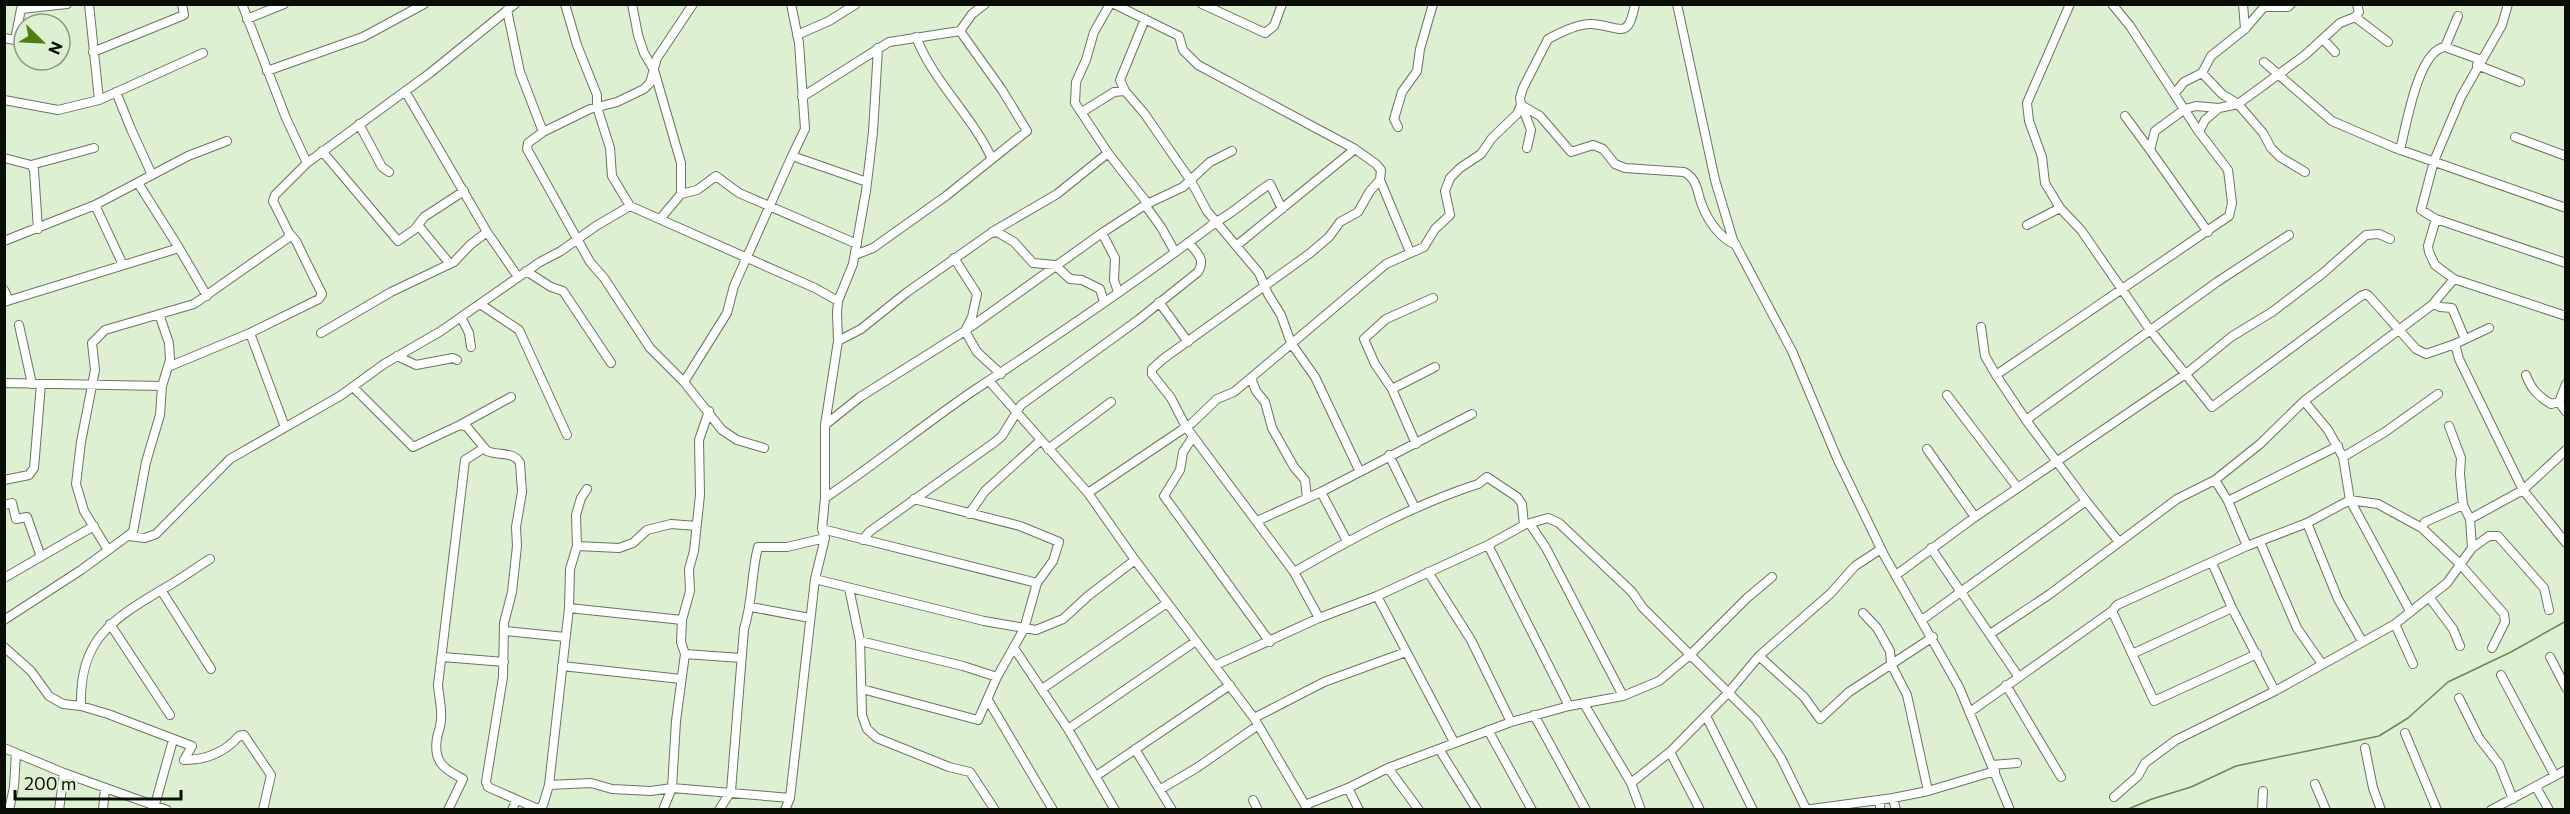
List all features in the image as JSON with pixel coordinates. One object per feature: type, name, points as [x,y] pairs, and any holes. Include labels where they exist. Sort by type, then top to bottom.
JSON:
[{"type":"street","points":[[4,38],[15,39],[21,9],[67,4]]},
{"type":"street","points":[[89,4],[99,100]]},
{"type":"street","points":[[93,52],[184,15],[182,4]]},
{"type":"street","points":[[242,4],[286,118],[307,163]]},
{"type":"street","points":[[247,19],[285,4]]},
{"type":"street","points":[[168,367],[250,333],[319,299],[322,294],[273,201],[275,195],[322,151],[405,91],[515,4]]},
{"type":"street","points":[[565,4],[577,45],[595,87],[597,107],[610,148],[612,176],[630,206],[815,288],[838,301]]},
{"type":"street","points":[[632,4],[644,54],[654,70],[681,164],[681,194]]},
{"type":"street","points":[[693,4],[657,58],[650,83],[617,102],[597,107],[543,132],[528,143],[527,148],[590,262],[604,278],[650,348],[684,382],[722,430],[732,437],[765,448]]},
{"type":"street","points":[[684,382],[727,313],[730,297],[768,207],[805,129],[797,35],[791,4]]},
{"type":"street","points":[[797,35],[829,21],[856,4]]},
{"type":"street","points":[[802,97],[889,42],[960,31],[972,15],[985,4]]},
{"type":"street","points":[[1175,252],[1161,227],[1075,103],[1076,82],[1086,60],[1094,32],[1112,4],[1179,36],[1183,50],[1191,60],[1211,74],[1355,149],[1376,164],[1381,170],[1380,180],[1410,252]]},
{"type":"street","points":[[1206,6],[1265,33],[1274,26],[1282,4]]},
{"type":"street","points":[[1398,127],[1394,119],[1402,92],[1417,71],[1420,49],[1433,4]]},
{"type":"street","points":[[1527,148],[1531,130],[1521,105],[1521,94],[1548,39],[1587,24],[1621,31],[1627,29],[1631,23],[1635,4]]},
{"type":"street","points":[[1677,4],[1715,180],[1736,245],[1792,351],[1837,458],[1881,549],[1933,637],[1970,712],[2010,810]]},
{"type":"street","points":[[2070,4],[2027,103],[2029,121],[2042,157],[2043,177],[2060,208],[2081,230],[2150,330],[2187,373],[2212,407],[2366,294],[2416,349],[2426,354],[2455,344],[2489,328]]},
{"type":"street","points":[[1996,375],[2229,216],[2232,203],[2228,170],[2141,47],[2130,26],[2112,4]]},
{"type":"street","points":[[2243,4],[2245,29]]},
{"type":"street","points":[[2175,93],[2184,82],[2202,73],[2211,56],[2245,29],[2264,7],[2288,7],[2291,4]]},
{"type":"street","points":[[2150,150],[2155,131],[2185,109],[2196,106],[2219,108],[2238,104],[2280,74],[2340,23],[2355,17],[2359,12],[2357,4]]},
{"type":"street","points":[[2508,4],[2502,25],[2479,63],[2434,161],[2421,210],[2436,219],[2565,263]]},
{"type":"street","points":[[267,71],[363,37],[420,5]]},
{"type":"street","points":[[507,10],[520,72],[543,132]]},
{"type":"street","points":[[2400,150],[2416,86],[2433,53],[2445,47],[2458,16]]},
{"type":"street","points":[[2355,17],[2388,42]]},
{"type":"street","points":[[1145,19],[1120,80],[1125,91],[1144,113],[1191,181],[1215,222],[1254,264],[1281,315],[1291,343],[1314,377],[1359,470]]},
{"type":"street","points":[[855,255],[873,248],[993,159],[1027,129],[960,31]]},
{"type":"street","points":[[916,37],[930,70],[976,130],[993,159]]},
{"type":"street","points":[[2323,39],[2335,52]]},
{"type":"street","points":[[2445,47],[2520,82]]},
{"type":"street","points":[[785,810],[790,798],[815,579],[825,538],[822,529],[825,498],[825,425],[838,341],[838,301],[855,255],[867,182],[877,89],[878,48]]},
{"type":"street","points":[[4,100],[53,110],[99,100],[203,53]]},
{"type":"street","points":[[2264,62],[2332,120],[2400,150],[2565,208]]},
{"type":"street","points":[[2202,73],[2222,94],[2238,104],[2264,133],[2271,148],[2280,157],[2305,172]]},
{"type":"street","points":[[405,91],[487,232],[518,278]]},
{"type":"street","points":[[1082,112],[1114,92],[1125,91]]},
{"type":"street","points":[[116,92],[130,129],[152,175]]},
{"type":"street","points":[[1521,105],[1540,117],[1571,152],[1593,145],[1603,149],[1614,164],[1625,168],[1653,169],[1672,173],[1684,172],[1690,175],[1695,183],[1701,204],[1717,231],[1728,242],[1736,245]]},
{"type":"street","points":[[1088,493],[1186,427],[1217,399],[1234,392],[1386,264],[1424,247],[1435,229],[1450,215],[1445,191],[1452,174],[1481,154],[1492,138],[1517,114],[1521,105]]},
{"type":"street","points":[[2199,132],[2205,120],[2219,108]]},
{"type":"street","points":[[2125,116],[2208,232]]},
{"type":"street","points":[[359,124],[382,167],[389,172]]},
{"type":"street","points":[[2515,137],[2565,156]]},
{"type":"street","points":[[4,240],[38,229],[95,205],[188,156],[227,141]]},
{"type":"street","points":[[4,158],[31,165],[94,148]]},
{"type":"street","points":[[1236,246],[1355,149]]},
{"type":"street","points":[[322,151],[398,241],[416,230],[423,217],[464,191]]},
{"type":"street","points":[[825,425],[860,397],[965,331],[1102,233],[1146,205],[1191,181],[1210,162],[1232,151]]},
{"type":"street","points":[[838,341],[861,328],[991,233],[1057,194],[1108,153]]},
{"type":"street","points":[[792,156],[867,182]]},
{"type":"street","points":[[31,165],[35,174],[38,229]]},
{"type":"street","points":[[660,219],[681,194],[697,190],[716,176],[739,193],[768,207],[857,244]]},
{"type":"street","points":[[1319,618],[1294,572],[1186,427],[1171,398],[1152,374],[1152,369],[1265,287],[1329,237],[1340,222],[1358,212],[1370,191],[1380,180]]},
{"type":"street","points":[[138,183],[207,296]]},
{"type":"street","points":[[825,498],[1189,243],[1215,222],[1233,212],[1252,195],[1270,184],[1282,209]]},
{"type":"street","points":[[95,205],[123,265]]},
{"type":"street","points":[[129,536],[146,538],[156,534],[230,459],[353,387],[397,356],[461,317],[526,271],[630,206]]},
{"type":"street","points":[[2027,225],[2060,208]]},
{"type":"street","points":[[2436,219],[2428,246],[2435,265],[2454,279],[2565,316]]},
{"type":"street","points":[[418,225],[450,264]]},
{"type":"street","points":[[321,333],[391,292],[450,264],[487,232]]},
{"type":"street","points":[[108,550],[84,511],[76,484],[81,442],[95,370],[92,343],[105,330],[194,304],[288,238],[289,233]]},
{"type":"street","points":[[991,233],[1003,234],[1014,242],[1033,263],[1055,265],[1070,279],[1083,280],[1100,289],[1104,302]]},
{"type":"street","points":[[1102,233],[1115,258],[1114,280],[1118,292]]},
{"type":"street","points":[[1896,575],[1975,516],[2187,373],[2231,337],[2272,312],[2322,274],[2366,235],[2379,234],[2390,239]]},
{"type":"street","points":[[2026,420],[2245,262],[2289,235]]},
{"type":"street","points":[[863,540],[868,532],[995,442],[1002,436],[1017,411],[1028,400],[1198,272],[1203,265],[1202,260],[1189,243]]},
{"type":"street","points":[[4,290],[7,301],[179,248]]},
{"type":"street","points":[[954,258],[977,294],[972,317],[965,331]]},
{"type":"street","points":[[526,271],[551,287],[563,291],[611,363]]},
{"type":"street","points":[[1990,634],[2050,594],[2177,499],[2215,480],[2260,444],[2304,401],[2433,304],[2454,279]]},
{"type":"street","points":[[1416,444],[1392,389],[1375,364],[1364,339],[1386,319],[1433,298]]},
{"type":"street","points":[[1159,302],[1188,342]]},
{"type":"street","points":[[480,304],[519,330],[567,435]]},
{"type":"street","points":[[2433,304],[2452,308],[2465,339]]},
{"type":"street","points":[[4,620],[129,536],[135,526],[146,462],[160,415],[162,386],[171,352],[159,314]]},
{"type":"street","points":[[461,317],[469,333],[471,347]]},
{"type":"street","points":[[4,480],[29,475],[34,468],[36,384],[19,325]]},
{"type":"street","points":[[1981,327],[1985,356],[1996,375],[2085,501],[2119,542]]},
{"type":"street","points":[[965,331],[977,352],[1001,374]]},
{"type":"street","points":[[250,333],[285,427]]},
{"type":"street","points":[[2455,344],[2459,359],[2523,490],[2565,543]]},
{"type":"street","points":[[397,356],[416,365],[453,358],[458,360]]},
{"type":"street","points":[[1392,389],[1435,367]]},
{"type":"street","points":[[2526,375],[2531,387],[2539,397],[2551,404],[2559,402]]},
{"type":"street","points":[[1251,378],[1256,391],[1265,402],[1272,428],[1294,467],[1305,480],[1307,498]]},
{"type":"street","points":[[990,382],[1088,493],[1135,560],[1216,665],[1255,722],[1306,807],[1388,768],[1454,742],[1534,715],[1623,696],[1659,681],[1691,654],[1747,598],[1772,577]]},
{"type":"street","points":[[4,383],[162,386]]},
{"type":"street","points":[[2565,384],[2559,402],[2565,412]]},
{"type":"street","points":[[353,387],[413,447],[511,397]]},
{"type":"street","points":[[2343,457],[2385,432],[2433,400],[2438,394]]},
{"type":"street","points":[[1947,395],[2018,487]]},
{"type":"street","points":[[2304,401],[2328,430],[2338,447],[2343,457],[2350,500],[2410,611]]},
{"type":"street","points":[[1048,449],[1111,402]]},
{"type":"street","points":[[663,810],[672,788],[684,654],[681,642],[682,620],[690,591],[689,569],[700,491],[699,440],[709,411]]},
{"type":"street","points":[[1257,521],[1321,492],[1359,470],[1416,444],[1472,414]]},
{"type":"street","points":[[460,425],[467,427],[484,448],[494,454],[513,456],[520,463],[522,492],[505,631],[501,703],[486,782],[488,787],[516,801],[540,808],[549,784],[569,608],[570,569],[577,546],[576,515],[581,498],[587,489]]},
{"type":"street","points":[[2449,426],[2461,458],[2463,505],[2469,519],[2472,548]]},
{"type":"street","points":[[1193,437],[1183,452],[1180,470],[1164,496],[1270,642]]},
{"type":"street","points":[[969,514],[985,491],[1040,441]]},
{"type":"street","points":[[2228,501],[2338,447]]},
{"type":"street","points":[[448,810],[463,779],[441,765],[436,746],[441,726],[438,685],[465,460],[484,448]]},
{"type":"street","points":[[1927,449],[1975,516]]},
{"type":"street","points":[[2469,519],[2523,490],[2565,450]]},
{"type":"street","points":[[1389,455],[1415,508]]},
{"type":"street","points":[[1294,572],[1347,541],[1415,508],[1478,484],[1486,477],[1517,496],[1522,504],[1527,525],[1546,548],[1623,696]]},
{"type":"street","points":[[2215,480],[2228,501],[2247,546]]},
{"type":"street","points":[[1321,492],[1347,541]]},
{"type":"street","points":[[862,689],[978,720],[997,677],[1024,629],[1037,583],[1053,561],[1059,542],[1020,526],[914,499]]},
{"type":"street","points":[[1970,712],[2112,611],[2117,605],[2247,546],[2307,523],[2350,500],[2378,504],[2422,528],[2460,564],[2506,618],[2492,648]]},
{"type":"street","points":[[1922,620],[2085,501]]},
{"type":"street","points":[[4,505],[12,503],[16,519],[27,517],[41,557]]},
{"type":"street","points":[[2422,528],[2425,522],[2463,505]]},
{"type":"street","points":[[1216,665],[1319,618],[1377,596],[1527,525],[1548,518],[1559,523],[1632,592],[1643,608],[1729,692],[1762,730],[1780,758],[1805,809],[1880,800],[1928,791],[1993,768],[2017,763]]},
{"type":"street","points":[[2307,523],[2338,599],[2362,641]]},
{"type":"street","points":[[577,546],[619,548],[633,543],[647,530],[671,525],[696,526]]},
{"type":"street","points":[[4,578],[94,526]]},
{"type":"street","points":[[822,529],[1037,583]]},
{"type":"street","points":[[2114,797],[2138,776],[2145,762],[2176,740],[2275,690],[2396,624],[2447,584],[2472,548],[2489,536],[2498,536],[2544,588],[2549,610]]},
{"type":"street","points":[[719,810],[731,791],[744,629],[751,608],[754,560],[758,547],[787,547],[825,538]]},
{"type":"street","points":[[2260,542],[2297,628],[2322,664]]},
{"type":"street","points":[[1488,545],[1569,706]]},
{"type":"street","points":[[1931,548],[2018,676]]},
{"type":"street","points":[[1631,783],[1670,752],[1729,692],[1759,656],[1830,594],[1856,566],[1881,549]]},
{"type":"street","points":[[81,706],[80,682],[92,647],[110,624],[210,559]]},
{"type":"street","points":[[815,579],[1036,630],[1063,619],[1088,596],[1135,560]]},
{"type":"street","points":[[2212,563],[2232,608],[2275,690]]},
{"type":"street","points":[[1428,572],[1471,640],[1511,722]]},
{"type":"street","points":[[849,588],[860,641],[862,715],[867,729],[877,738],[949,767],[970,772],[995,810]]},
{"type":"street","points":[[161,590],[211,669]]},
{"type":"street","points":[[1377,596],[1454,742]]},
{"type":"street","points":[[2429,597],[2453,629],[2460,646]]},
{"type":"street","points":[[1042,689],[1167,603]]},
{"type":"street","points":[[569,608],[682,620]]},
{"type":"street","points":[[751,608],[810,618]]},
{"type":"street","points":[[2132,654],[2232,608]]},
{"type":"street","points":[[2112,611],[2154,701],[2257,654]]},
{"type":"street","points":[[1863,613],[1876,628],[1890,651],[1892,664],[1907,695],[1928,791]]},
{"type":"street","points":[[110,624],[170,715]]},
{"type":"street","points":[[2396,624],[2413,663]]},
{"type":"street","points":[[505,631],[564,638]]},
{"type":"street","points":[[1759,656],[1804,697],[1820,719],[1849,692],[1933,637]]},
{"type":"street","points":[[860,641],[963,666],[997,677]]},
{"type":"street","points":[[1068,729],[1196,641]]},
{"type":"street","points":[[4,647],[31,671],[49,696],[63,704],[81,706],[192,746],[184,760],[202,760],[230,747],[239,736],[244,735],[272,774],[263,810]]},
{"type":"street","points":[[1014,648],[1068,729],[1115,810]]},
{"type":"street","points":[[1161,789],[1198,767],[1255,722],[1324,682],[1406,652]]},
{"type":"street","points":[[684,654],[741,658]]},
{"type":"street","points":[[443,657],[504,662]]},
{"type":"street","points":[[2550,657],[2565,688]]},
{"type":"street","points":[[562,666],[681,679]]},
{"type":"street","points":[[2501,675],[2555,776]]},
{"type":"street","points":[[1096,776],[1230,685]]},
{"type":"street","points":[[2006,685],[2061,777]]},
{"type":"street","points":[[2459,698],[2479,738],[2499,764],[2513,799]]},
{"type":"street","points":[[988,700],[1052,809]]},
{"type":"street","points":[[1584,704],[1631,783],[1641,810]]},
{"type":"street","points":[[1534,715],[1586,810]]},
{"type":"street","points":[[1706,716],[1753,810]]},
{"type":"street","points":[[1488,730],[1532,810]]},
{"type":"street","points":[[2405,733],[2437,810]]},
{"type":"street","points":[[154,807],[172,740]]},
{"type":"street","points":[[4,748],[64,774],[167,810]]},
{"type":"street","points":[[2365,748],[2373,788],[2381,810]]},
{"type":"street","points":[[1136,749],[1172,810]]},
{"type":"street","points":[[1439,749],[1478,810]]},
{"type":"street","points":[[1670,752],[1700,810]]},
{"type":"street","points":[[9,810],[14,787],[16,753]]},
{"type":"street","points":[[1388,768],[1419,810]]},
{"type":"street","points":[[2491,810],[2565,770]]},
{"type":"street","points":[[59,810],[64,774]]},
{"type":"street","points":[[549,784],[591,783],[612,789],[651,791],[672,788],[705,792],[731,791],[790,798]]},
{"type":"street","points":[[2315,784],[2326,810]]},
{"type":"street","points":[[2536,787],[2549,810]]},
{"type":"street","points":[[103,810],[105,788]]},
{"type":"street","points":[[1348,788],[1359,810]]},
{"type":"street","points":[[2262,810],[2263,791]]},
{"type":"street","points":[[1893,798],[1896,810]]},
{"type":"street","points":[[1253,800],[1258,810]]},
{"type":"street","points":[[1880,800],[1880,810]]},
{"type":"street","points":[[512,810],[516,801]]},
{"type":"waterway","points":[[2126,810],[2191,787],[2236,766],[2379,736],[2408,718],[2448,682],[2511,652],[2566,621]]}]
